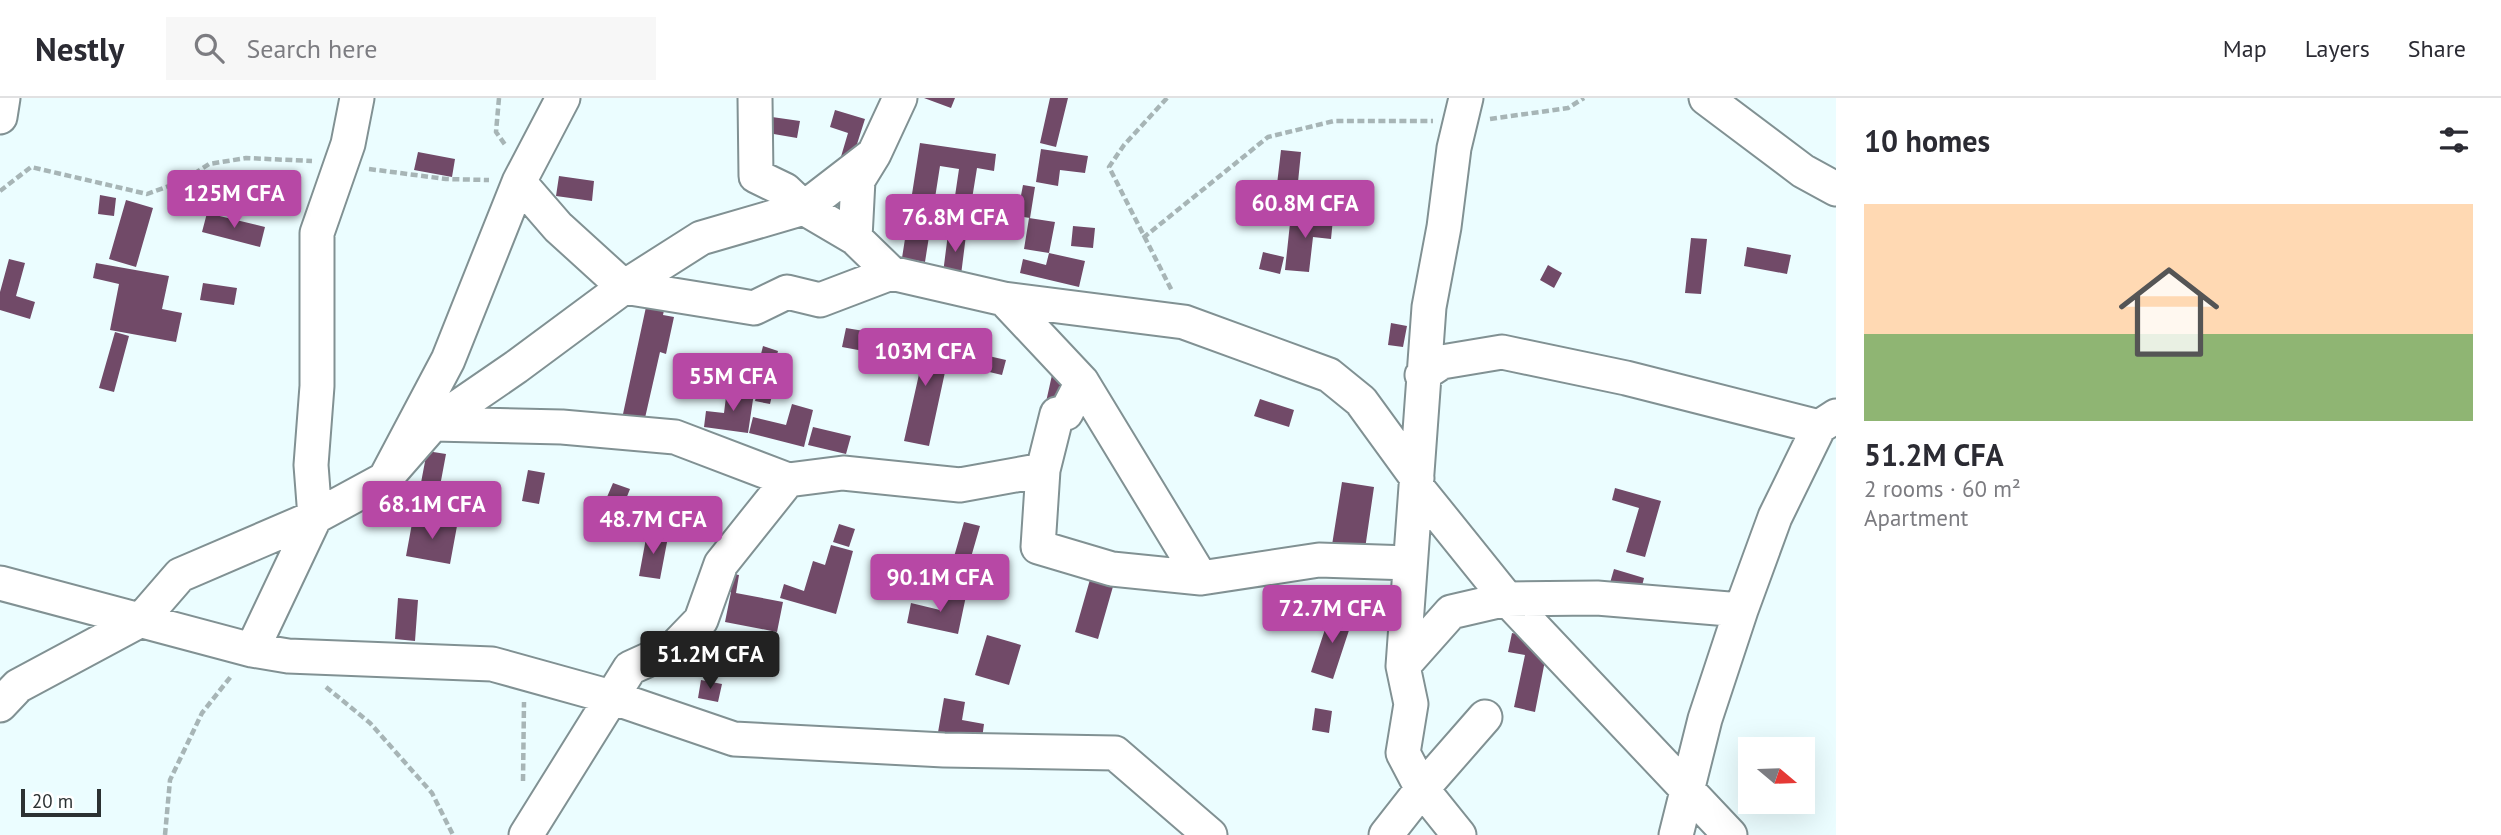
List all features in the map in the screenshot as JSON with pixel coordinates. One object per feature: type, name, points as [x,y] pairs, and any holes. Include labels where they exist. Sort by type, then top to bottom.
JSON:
[{"type":"street","points":[[0,117],[3,98]]},
{"type":"street","points":[[252,650],[316,517],[311,465],[317,386],[317,233],[348,144],[357,98]]},
{"type":"street","points":[[385,480],[448,360],[519,182],[563,98]]},
{"type":"street","points":[[755,98],[756,176],[785,190],[804,208],[855,238],[891,273],[1004,299],[1184,322],[1329,375],[1361,401],[1416,482],[1507,599],[1688,787],[1730,835]]},
{"type":"street","points":[[855,238],[859,180],[900,98]]},
{"type":"street","points":[[1706,98],[1804,172],[1836,189]]},
{"type":"street","points":[[1385,835],[1411,704],[1403,666],[1429,307],[1463,110]]},
{"type":"street","points":[[0,705],[19,686],[141,620],[180,575],[316,517],[385,480],[433,424],[624,287],[701,238],[804,208],[874,154]]},
{"type":"street","points":[[519,182],[558,227],[624,287],[754,308],[787,292],[820,300],[891,273]]},
{"type":"street","points":[[1004,299],[1073,372],[1201,578]]},
{"type":"street","points":[[1075,309],[1065,344],[1073,372],[1066,413],[1057,414],[1043,470],[1038,547],[1112,569],[1201,578],[1319,561],[1410,563]]},
{"type":"street","points":[[1422,375],[1442,362],[1502,352],[1827,422],[1775,517],[1705,719],[1676,835]]},
{"type":"street","points":[[433,424],[562,427],[675,437],[788,480],[843,473],[960,485],[1043,470]]},
{"type":"street","points":[[526,835],[630,668],[674,648],[701,620],[722,564],[788,480]]},
{"type":"street","points":[[0,583],[252,650],[288,656],[492,663],[611,697],[734,740],[944,750],[1115,753],[1206,833]]},
{"type":"street","points":[[1403,666],[1451,612],[1507,599],[1597,598],[1741,610]]},
{"type":"street","points":[[1385,835],[1485,717]]},
{"type":"street","points":[[1403,753],[1422,789],[1459,835]]},
{"type":"path","points":[[1167,98],[1124,145],[1109,167],[1180,306],[1184,322]]},
{"type":"path","points":[[1143,238],[1268,137],[1334,121],[1463,110],[1496,119],[1568,108],[1584,98]]},
{"type":"path","points":[[0,191],[31,167],[147,194],[183,181],[209,164],[246,158],[304,159],[340,167],[446,179],[519,182]]},
{"type":"path","points":[[165,835],[170,780],[202,713],[252,650]]},
{"type":"path","points":[[288,656],[370,723],[432,793],[453,835]]},
{"type":"path","points":[[523,785],[526,760],[524,673]]},
{"type":"building","points":[[924,98],[955,98],[951,108]]},
{"type":"building","points":[[1050,98],[1068,98],[1056,147],[1040,143]]},
{"type":"building","points":[[835,110],[865,119],[851,163],[840,160],[848,133],[830,127]]},
{"type":"building","points":[[765,116],[800,121],[797,138],[762,132]]},
{"type":"building","points":[[920,143],[996,154],[994,171],[977,168],[972,199],[955,196],[959,169],[940,166],[925,262],[902,258]]},
{"type":"building","points":[[1041,149],[1088,156],[1085,173],[1060,170],[1058,186],[1036,182]]},
{"type":"building","points":[[1281,150],[1301,152],[1295,212],[1274,210]]},
{"type":"building","points":[[418,152],[455,159],[452,177],[414,170]]},
{"type":"building","points":[[559,176],[594,181],[592,201],[556,196]]},
{"type":"building","points":[[1023,185],[1035,187],[1030,218],[1017,216]]},
{"type":"building","points":[[100,195],[116,198],[114,216],[98,214]]},
{"type":"building","points":[[126,200],[153,208],[136,267],[109,259]]},
{"type":"building","points":[[207,213],[265,227],[260,247],[202,232]]},
{"type":"building","points":[[1291,214],[1333,219],[1331,239],[1313,237],[1309,272],[1285,270]]},
{"type":"building","points":[[1029,218],[1055,222],[1049,253],[1024,249]]},
{"type":"building","points":[[1073,226],[1095,228],[1093,248],[1071,246]]},
{"type":"building","points":[[948,234],[966,235],[961,275],[943,273]]},
{"type":"building","points":[[1691,238],[1707,239],[1701,294],[1685,293]]},
{"type":"building","points":[[1747,247],[1791,255],[1787,274],[1744,266]]},
{"type":"building","points":[[1263,252],[1284,257],[1280,274],[1259,269]]},
{"type":"building","points":[[1049,253],[1085,261],[1079,287],[1020,273],[1023,259],[1046,265]]},
{"type":"building","points":[[9,259],[25,263],[16,296],[35,302],[30,319],[0,310],[0,292]]},
{"type":"building","points":[[96,263],[169,276],[162,309],[182,313],[176,342],[110,330],[119,284],[93,278]]},
{"type":"building","points":[[1548,265],[1562,273],[1554,288],[1540,280]]},
{"type":"building","points":[[203,283],[237,288],[234,305],[200,300]]},
{"type":"building","points":[[649,293],[667,297],[663,315],[674,317],[666,354],[660,352],[645,418],[623,414]]},
{"type":"building","points":[[1391,323],[1407,326],[1403,347],[1388,345]]},
{"type":"building","points":[[846,328],[888,335],[885,355],[842,347]]},
{"type":"building","points":[[115,332],[129,336],[114,392],[99,388]]},
{"type":"building","points":[[902,338],[950,349],[929,446],[904,441],[922,361],[898,356]]},
{"type":"building","points":[[763,346],[778,351],[773,371],[758,366]]},
{"type":"building","points":[[954,348],[1006,360],[1002,375],[951,363]]},
{"type":"building","points":[[1054,366],[1069,369],[1061,406],[1046,402]]},
{"type":"building","points":[[759,384],[774,387],[770,404],[755,401]]},
{"type":"building","points":[[727,389],[754,393],[748,433],[704,427],[706,411],[724,413]]},
{"type":"building","points":[[1260,399],[1294,410],[1289,427],[1254,416]]},
{"type":"building","points":[[792,404],[813,410],[804,447],[749,433],[753,417],[786,425]]},
{"type":"building","points":[[813,427],[851,436],[846,454],[808,445]]},
{"type":"building","points":[[427,451],[446,454],[435,513],[416,509]]},
{"type":"building","points":[[528,470],[545,473],[539,504],[522,501]]},
{"type":"building","points":[[1342,482],[1374,487],[1365,549],[1332,545]]},
{"type":"building","points":[[613,483],[630,489],[624,504],[607,497]]},
{"type":"building","points":[[1615,488],[1661,501],[1645,557],[1626,552],[1639,508],[1612,500]]},
{"type":"building","points":[[413,518],[457,526],[450,564],[406,556]]},
{"type":"building","points":[[964,522],[980,526],[963,585],[947,581]]},
{"type":"building","points":[[839,524],[855,529],[849,547],[833,542]]},
{"type":"building","points":[[647,533],[668,537],[660,579],[639,576]]},
{"type":"building","points":[[831,545],[853,551],[836,614],[780,598],[784,584],[804,591],[813,561],[825,565]]},
{"type":"building","points":[[1093,569],[1116,576],[1098,639],[1075,632]]},
{"type":"building","points":[[1614,569],[1644,578],[1639,598],[1608,590]]},
{"type":"building","points":[[721,572],[739,575],[736,593],[783,602],[777,632],[725,622],[731,592],[719,590]]},
{"type":"building","points":[[945,591],[966,596],[958,634],[907,623],[911,603],[940,610]]},
{"type":"building","points":[[398,598],[418,600],[415,641],[395,639]]},
{"type":"building","points":[[1331,611],[1353,618],[1333,679],[1311,672]]},
{"type":"building","points":[[1512,633],[1549,640],[1535,712],[1514,707],[1525,655],[1508,652]]},
{"type":"building","points":[[987,635],[1021,645],[1009,685],[975,675]]},
{"type":"building","points":[[701,680],[722,684],[718,702],[698,698]]},
{"type":"building","points":[[944,698],[965,702],[962,720],[984,724],[981,746],[937,738]]},
{"type":"building","points":[[1315,708],[1332,711],[1329,733],[1312,730]]}]
